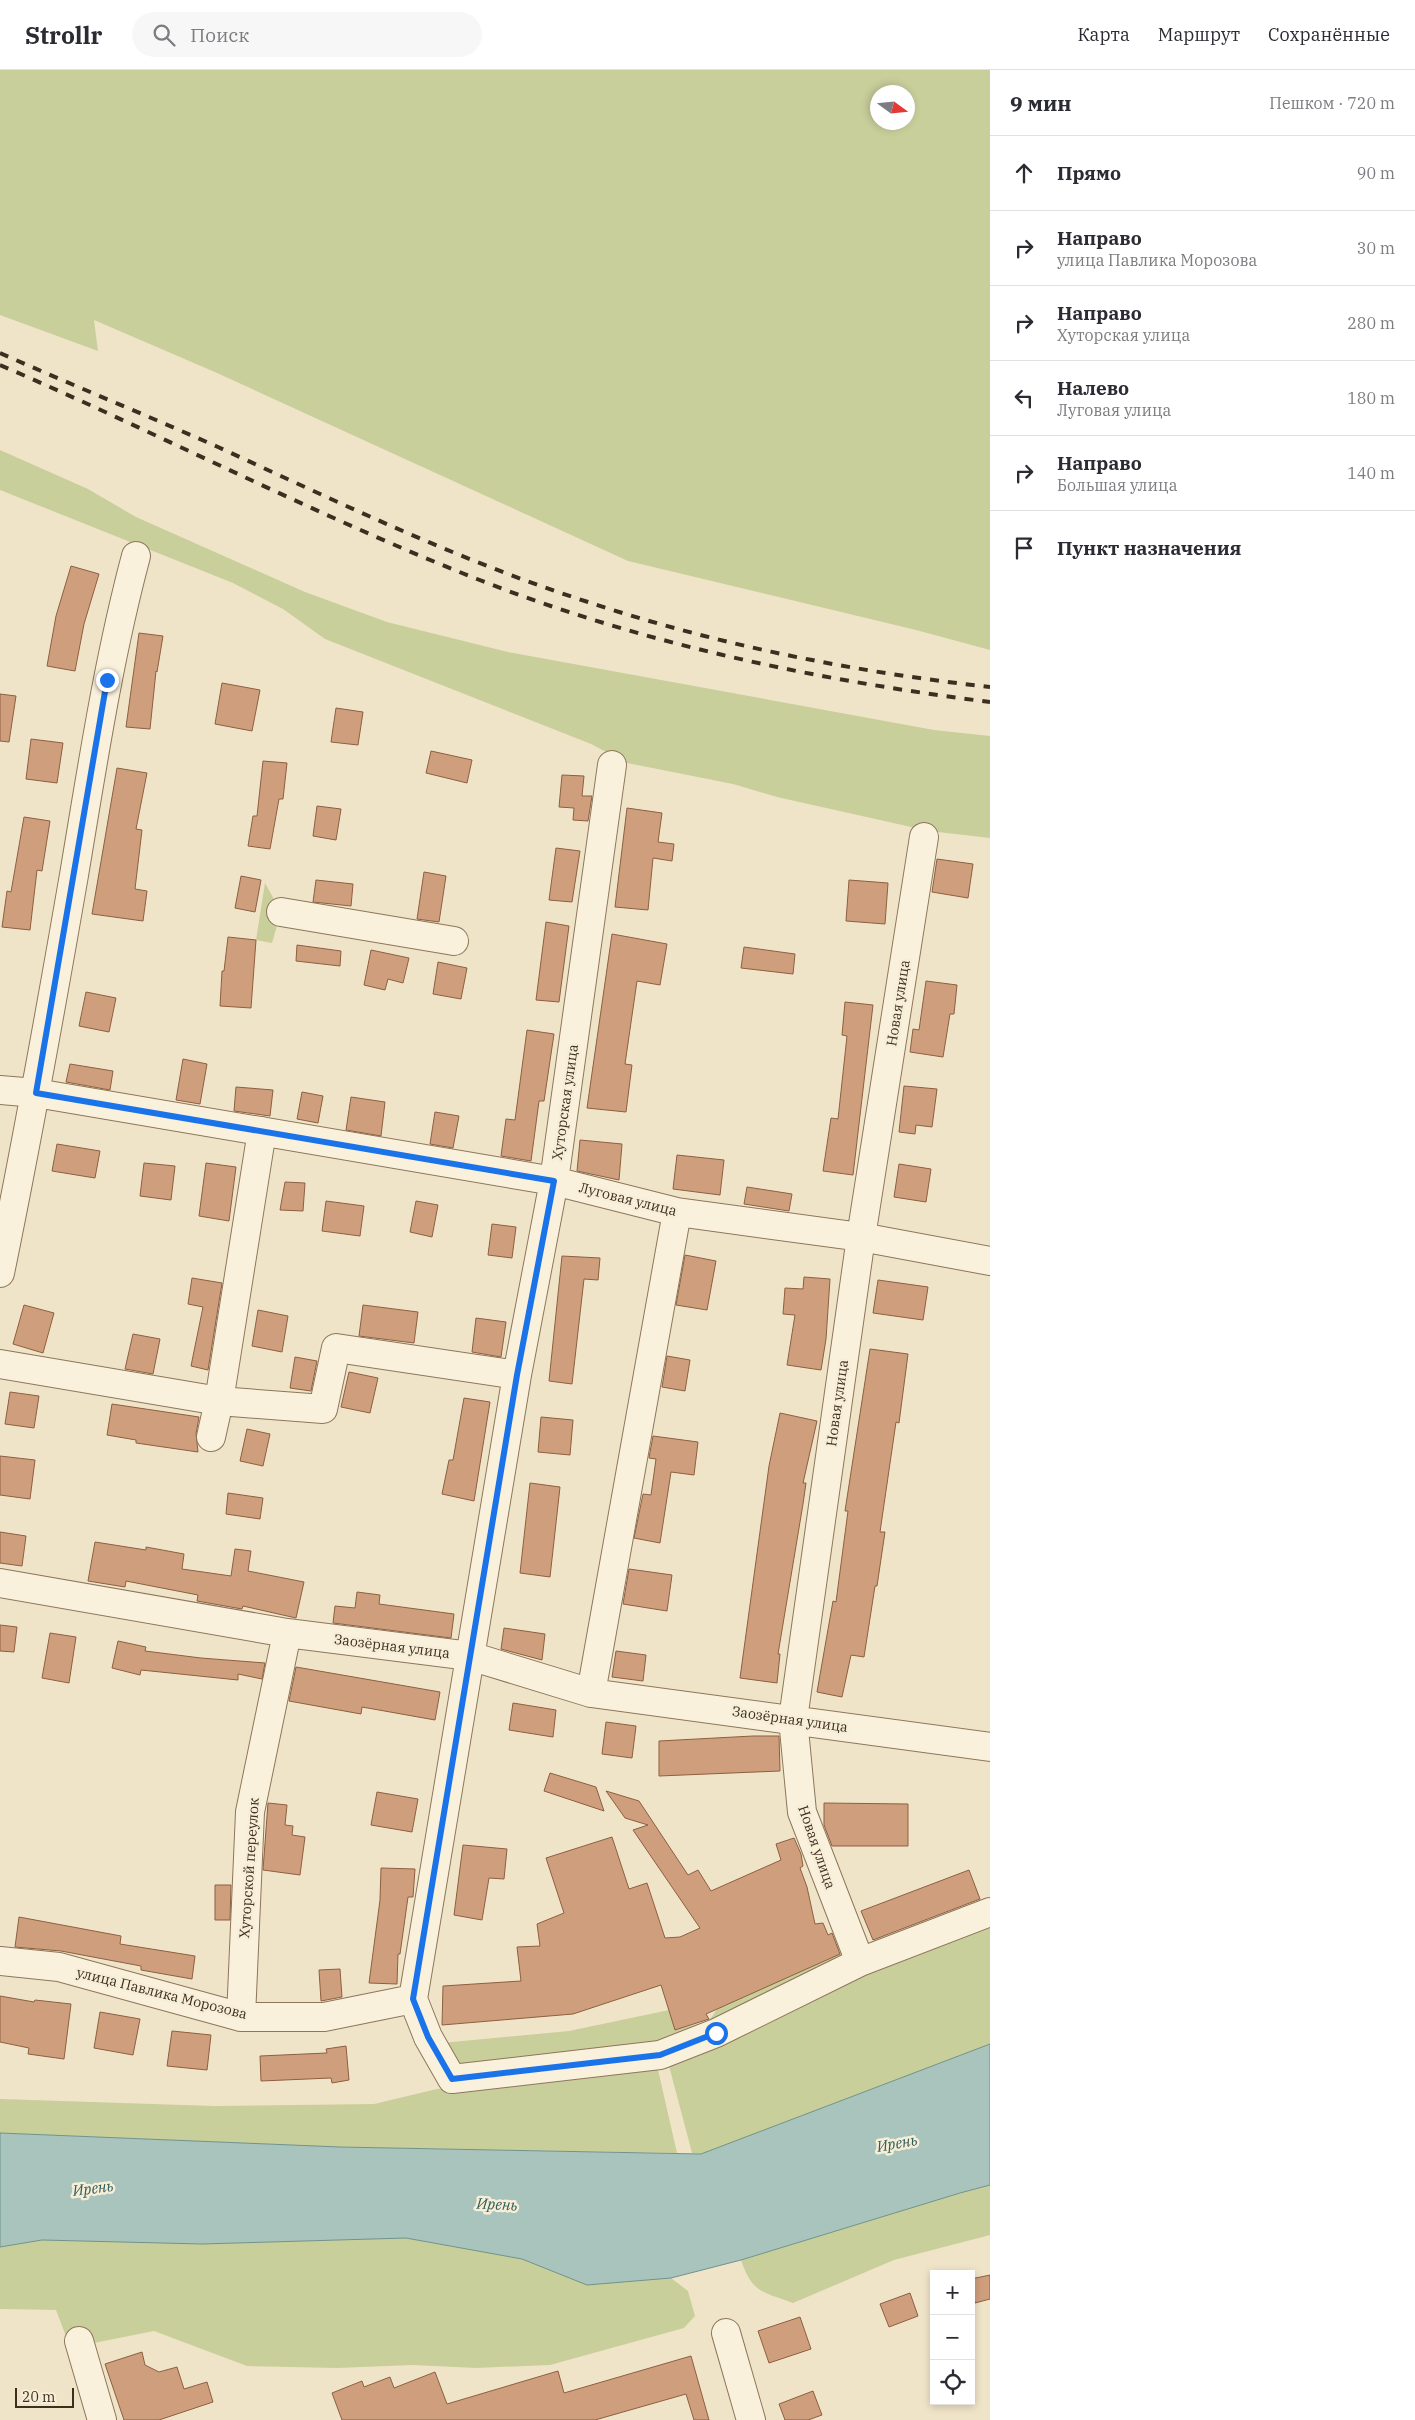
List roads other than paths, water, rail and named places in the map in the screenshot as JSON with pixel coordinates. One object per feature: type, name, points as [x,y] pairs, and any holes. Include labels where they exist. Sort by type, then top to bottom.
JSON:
[{"type":"street","points":[[0,1273],[36,1093],[107,680],[121,613],[136,556]]},
{"type":"street","name":"Хуторская улица","points":[[413,1999],[517,1375],[554,1181],[612,765]]},
{"type":"street","name":"Новая улица","points":[[860,1962],[802,1812],[793,1719],[861,1236],[924,836]]},
{"type":"street","points":[[280,912],[454,941]]},
{"type":"street","name":"Луговая улица","points":[[0,1090],[36,1093],[554,1181],[677,1212],[861,1236],[990,1261]]},
{"type":"street","points":[[211,1437],[219,1401],[262,1131]]},
{"type":"street","points":[[591,1693],[677,1212]]},
{"type":"street","points":[[0,1364],[219,1401],[323,1409],[336,1348],[517,1375]]},
{"type":"street","name":"Заозёрная улица","points":[[0,1583],[287,1633],[470,1656],[591,1693],[990,1747]]},
{"type":"street","name":"Хуторской переулок","points":[[241,2017],[250,1812],[287,1633]]},
{"type":"street","points":[[413,1999],[428,2037],[452,2079],[660,2055],[716,2033],[860,1962],[990,1912]]},
{"type":"street","name":"улица Павлика Морозова","points":[[0,1961],[59,1967],[241,2017],[324,2017],[413,1999]]},
{"type":"street","points":[[726,2333],[751,2420]]},
{"type":"street","points":[[80,2341],[102,2420]]},
{"type":"water","name":"Ирень","points":[[990,2044],[990,2185],[741,2260],[671,2278],[587,2285],[522,2259],[406,2238],[202,2244],[42,2240],[0,2247],[0,2133],[340,2147],[701,2154]]},
{"type":"railway","points":[[0,353],[218,447],[447,550],[540,586],[637,617],[736,644],[837,665],[990,687]]},
{"type":"railway","points":[[0,365],[357,528],[477,579],[539,602],[602,623],[730,657],[859,683],[990,702]]}]
